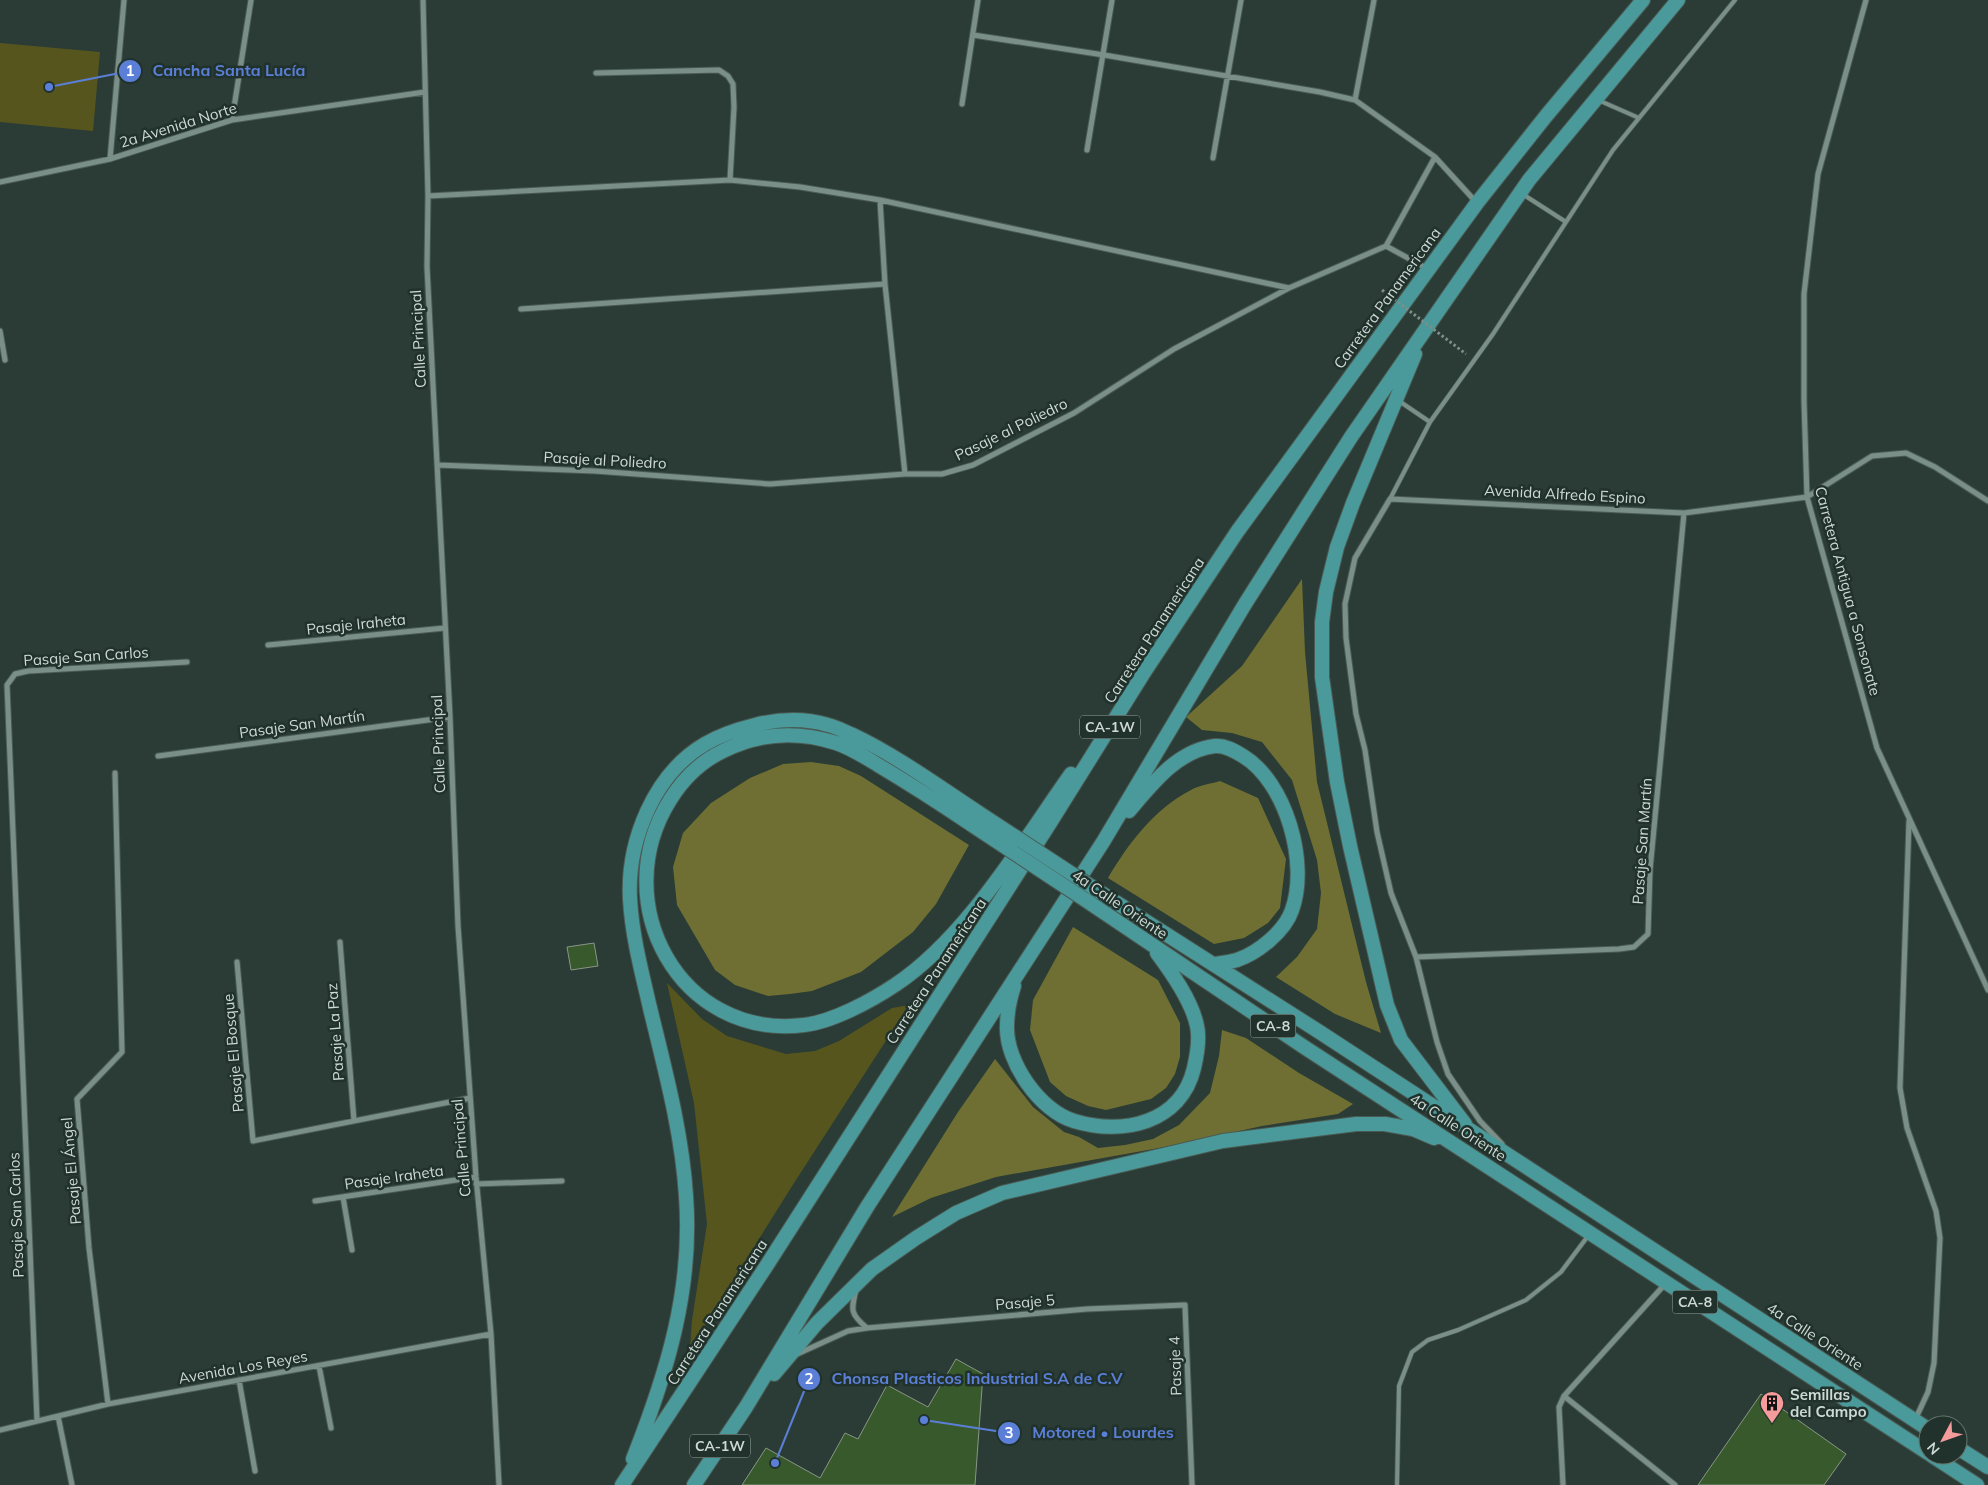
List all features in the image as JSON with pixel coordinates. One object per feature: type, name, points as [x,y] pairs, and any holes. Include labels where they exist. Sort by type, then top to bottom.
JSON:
[{"type":"highway","name":"Carretera Panamericana","points":[[622,1485],[870,1105],[1050,824],[1143,674],[1237,532],[1476,203],[1643,0]]},
{"type":"highway","name":"CA-1W","points":[[694,1485],[746,1407],[868,1207],[1103,842],[1245,604],[1351,436],[1520,193],[1678,0]]},
{"type":"highway","points":[[1425,329],[1353,502],[1337,547],[1326,592],[1322,622],[1322,677],[1337,782],[1387,1005],[1402,1040],[1472,1133]]},
{"type":"highway","points":[[975,819],[838,743],[804,735],[772,735],[751,739],[716,754],[693,771],[676,790],[659,819],[652,836],[646,875],[647,899],[655,936],[666,957],[687,986],[718,1009],[745,1020],[774,1026],[806,1025],[835,1016],[866,1002],[896,984],[949,938],[986,894],[1143,674]]},
{"type":"highway","points":[[622,1485],[665,1369],[680,1314],[687,1261],[686,1196],[677,1122],[640,968],[630,897],[636,844],[654,796],[684,759],[706,744],[742,728],[773,721],[801,720],[830,725],[874,745],[975,819]]},
{"type":"highway","points":[[1103,842],[1169,767],[1185,756],[1217,746],[1234,750],[1249,759],[1264,773],[1284,809],[1295,851],[1296,893],[1292,911],[1282,926],[1254,952],[1237,960],[1215,964]]},
{"type":"highway","name":"4a Calle Oriente","points":[[975,819],[1088,893],[1215,964],[1918,1422]]},
{"type":"highway","name":"4a Calle Oriente","points":[[1088,893],[1152,946],[1918,1446]]},
{"type":"highway","points":[[1056,915],[1013,987],[1006,1027],[1012,1056],[1025,1080],[1037,1096],[1062,1116],[1074,1121],[1109,1126],[1131,1125],[1155,1119],[1176,1102],[1191,1081],[1197,1054],[1197,1027],[1179,985],[1152,946]]},
{"type":"highway","points":[[746,1407],[817,1323],[857,1283],[887,1258],[916,1238],[967,1207],[990,1197],[1016,1189],[1222,1141],[1356,1124],[1385,1124],[1413,1129],[1463,1149]]},
{"type":"highway","points":[[1968,1454],[1988,1467]]},
{"type":"highway","name":"4a Calle Oriente","points":[[1947,1465],[1977,1485]]},
{"type":"street","points":[[110,159],[124,0]]},
{"type":"street","points":[[232,120],[251,0]]},
{"type":"street","name":"Calle Principal","points":[[423,0],[428,196],[427,267],[450,717],[458,926],[476,1184],[491,1334],[500,1485]]},
{"type":"street","points":[[962,104],[978,0]]},
{"type":"street","points":[[1087,150],[1112,0]]},
{"type":"street","points":[[1213,158],[1241,0]]},
{"type":"street","points":[[1355,100],[1374,0]]},
{"type":"street","name":"Carretera Antigua a Sonsonate","points":[[1866,0],[1818,174],[1804,294],[1804,401],[1807,496],[1877,748],[1988,990]]},
{"type":"street","points":[[973,35],[1104,54],[1320,92],[1355,100],[1435,157],[1476,203]]},
{"type":"street","points":[[596,73],[719,70],[728,76],[733,84],[734,107],[730,180]]},
{"type":"street","name":"2a Avenida Norte","points":[[0,182],[110,159],[232,120],[425,92]]},
{"type":"street","points":[[1428,270],[1386,246],[1435,157]]},
{"type":"street","points":[[428,196],[730,180],[800,187],[880,200],[1289,288]]},
{"type":"street","points":[[880,200],[885,284],[905,474]]},
{"type":"street","name":"Pasaje al Poliedro","points":[[437,465],[596,471],[770,484],[905,474],[942,474],[973,465],[1074,413],[1174,349],[1289,288],[1386,246]]},
{"type":"street","points":[[521,309],[885,284]]},
{"type":"street","points":[[0,331],[5,360]]},
{"type":"street","points":[[1807,496],[1872,456],[1906,453],[1935,467],[1988,501]]},
{"type":"street","name":"Avenida Alfredo Espino","points":[[1390,498],[1684,513],[1807,496]]},
{"type":"street","points":[[1390,498],[1354,558],[1345,604],[1350,674],[1365,750],[1377,832],[1391,893],[1416,957],[1437,1042],[1448,1074],[1480,1121],[1516,1160]]},
{"type":"street","name":"Pasaje San Martín","points":[[1416,957],[1619,949],[1634,947],[1648,934],[1650,870],[1684,513]]},
{"type":"street","name":"Pasaje Iraheta","points":[[268,645],[445,628]]},
{"type":"street","name":"Pasaje San Carlos","points":[[37,1420],[7,685],[15,674],[28,671],[187,662]]},
{"type":"street","name":"Pasaje San Martín","points":[[158,756],[450,717]]},
{"type":"street","name":"Pasaje El Ángel","points":[[108,1404],[90,1248],[78,1099],[122,1052],[115,773]]},
{"type":"street","points":[[1909,818],[1900,1088],[1907,1128],[1936,1210],[1940,1238],[1934,1363],[1928,1392],[1915,1420]]},
{"type":"street","name":"Pasaje La Paz","points":[[340,942],[354,1121]]},
{"type":"street","name":"Pasaje El Bosque","points":[[237,962],[253,1141],[354,1121]]},
{"type":"street","points":[[354,1121],[470,1098]]},
{"type":"street","name":"Pasaje Iraheta","points":[[315,1201],[476,1178]]},
{"type":"street","points":[[476,1184],[562,1181]]},
{"type":"street","points":[[344,1197],[352,1250]]},
{"type":"street","points":[[857,1283],[851,1307],[857,1320],[868,1328]]},
{"type":"street","points":[[1563,1485],[1559,1407],[1564,1396],[1666,1283]]},
{"type":"street","name":"Pasaje 5","points":[[787,1358],[819,1346],[848,1331],[868,1328],[1087,1309],[1185,1306]]},
{"type":"street","name":"Pasaje 4","points":[[1185,1306],[1192,1485]]},
{"type":"street","name":"Avenida Los Reyes","points":[[0,1430],[108,1404],[491,1334]]},
{"type":"street","points":[[319,1366],[331,1428]]},
{"type":"street","points":[[239,1380],[255,1471]]},
{"type":"street","points":[[1564,1396],[1675,1485]]},
{"type":"street","points":[[58,1416],[72,1485]]},
{"type":"lane","points":[[1390,498],[1430,422],[1493,334],[1613,150],[1735,0]]},
{"type":"lane","points":[[1596,99],[1639,118]]},
{"type":"lane","points":[[1520,193],[1566,222]]},
{"type":"lane","points":[[1396,399],[1430,422]]},
{"type":"lane","points":[[1396,1485],[1399,1386],[1412,1352],[1428,1340],[1458,1330],[1526,1300],[1561,1272],[1590,1232]]},
{"type":"path","points":[[1382,290],[1466,354]]},
{"type":"shaded area","points":[[0,43],[100,52],[93,131],[0,122]]},
{"type":"shaded area","points":[[1302,579],[1305,652],[1317,782],[1366,982],[1381,1033],[1335,1014],[1276,977],[1297,957],[1317,929],[1321,893],[1317,860],[1292,780],[1262,742],[1232,733],[1202,730],[1186,717],[1242,666]]},
{"type":"shaded area","points":[[811,762],[839,766],[861,776],[969,845],[936,904],[913,932],[861,972],[812,991],[768,996],[735,985],[715,970],[677,905],[673,867],[683,833],[711,803],[750,778],[783,764]]},
{"type":"shaded area","points":[[1220,781],[1258,798],[1286,859],[1280,908],[1268,923],[1244,938],[1214,944],[1108,878],[1133,840],[1165,807],[1194,788]]},
{"type":"shaded area","points":[[1073,927],[1158,980],[1180,1023],[1180,1057],[1175,1074],[1166,1088],[1151,1099],[1106,1110],[1088,1106],[1066,1096],[1050,1082],[1030,1030],[1033,1000]]},
{"type":"shaded area","points":[[667,983],[702,1019],[727,1036],[786,1054],[815,1051],[839,1041],[892,1008],[909,1005],[690,1349],[692,1320],[707,1224],[694,1103]]},
{"type":"shaded area","points":[[1222,1030],[1246,1038],[1299,1073],[1353,1104],[1338,1114],[1262,1126],[1176,1145],[996,1177],[931,1198],[892,1217],[958,1112],[995,1059],[1033,1107],[1064,1132],[1079,1137],[1098,1148],[1125,1145],[1153,1139],[1179,1125],[1210,1093],[1219,1056]]},
{"type":"building","points":[[594,943],[598,966],[571,970],[567,947]]},
{"type":"building","points":[[956,1359],[983,1374],[975,1485],[742,1485],[766,1448],[820,1478],[845,1433],[858,1439],[887,1385],[928,1407]]},
{"type":"building","name":"Semillas del Campo","points":[[1761,1394],[1846,1454],[1824,1485],[1698,1485]]},
{"type":"place","name":"Cancha Santa Lucía","points":[[49,87]]},
{"type":"place","name":"Motored • Lourdes","points":[[924,1420]]},
{"type":"place","name":"Semillas del Campo","points":[[1772,1424]]},
{"type":"place","name":"Chonsa Plasticos Industrial S.A de C.V","points":[[775,1463]]}]
